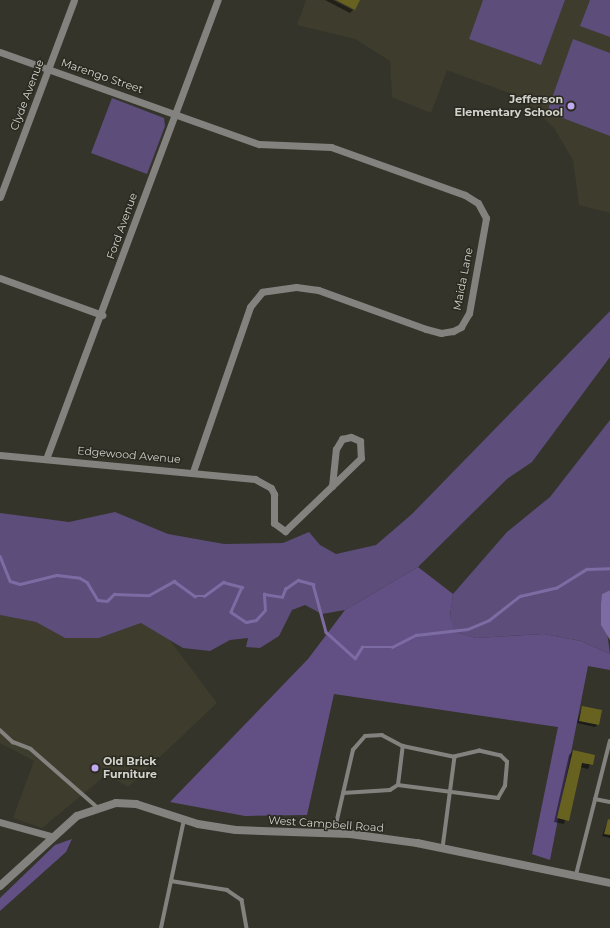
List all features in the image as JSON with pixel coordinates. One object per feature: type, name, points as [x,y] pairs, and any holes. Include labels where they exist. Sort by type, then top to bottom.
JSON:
[{"type":"street","name":"Clyde Avenue","points":[[0,197],[74,0]]},
{"type":"street","name":"Ford Avenue","points":[[46,459],[102,315],[174,113],[218,0]]},
{"type":"street","name":"Marengo Street","points":[[0,52],[174,113]]},
{"type":"street","name":"Maida Lane","points":[[174,113],[259,144],[331,147],[465,195],[478,203],[486,218],[469,314],[461,327],[453,331],[441,333],[426,329],[318,290],[296,287],[262,292],[250,307],[193,472]]},
{"type":"street","points":[[0,278],[102,315]]},
{"type":"street","points":[[351,437],[360,440],[361,458],[332,486],[336,449],[342,439],[351,437]]},
{"type":"street","name":"Edgewood Avenue","points":[[0,455],[255,479],[271,488],[274,494],[274,523],[285,531],[332,486]]},
{"type":"street","name":"West Campbell Road","points":[[97,807],[136,804],[184,820],[236,830],[334,834],[442,848],[610,883]]},
{"type":"street","points":[[0,886],[50,836],[77,816],[97,807]]},
{"type":"street","points":[[0,822],[50,836]]},
{"type":"lane","points":[[0,730],[13,742],[31,749],[97,807]]},
{"type":"lane","points":[[334,834],[343,793],[353,750],[365,736],[382,735],[403,746],[455,757],[480,751],[501,756],[507,762],[505,786],[498,798],[449,794],[398,785],[390,790],[343,793]]},
{"type":"lane","points":[[576,876],[610,742]]},
{"type":"lane","points":[[398,785],[403,746]]},
{"type":"lane","points":[[442,848],[455,757]]},
{"type":"lane","points":[[595,799],[610,802]]},
{"type":"lane","points":[[161,928],[184,820]]},
{"type":"lane","points":[[171,881],[227,890],[242,900],[247,928]]},
{"type":"shaded area","name":"Jefferson Elementary School","points":[[306,0],[610,0],[610,213],[579,205],[573,160],[554,128],[523,98],[447,70],[431,113],[392,97],[390,61],[355,39],[297,25]]},
{"type":"shaded area","points":[[483,0],[565,0],[541,65],[469,39]]},
{"type":"shaded area","points":[[590,0],[610,0],[610,37],[580,26]]},
{"type":"shaded area","points":[[573,39],[610,53],[610,136],[547,112]]},
{"type":"shaded area","points":[[112,98],[164,118],[165,126],[147,174],[91,153]]},
{"type":"shaded area","points":[[610,311],[610,357],[532,462],[507,479],[418,567],[345,610],[322,614],[305,605],[292,610],[279,636],[260,648],[246,647],[248,638],[230,640],[210,651],[183,648],[141,623],[99,638],[65,638],[36,622],[0,615],[0,513],[69,522],[115,512],[168,534],[224,544],[283,543],[309,532],[320,545],[336,554],[376,545],[412,514]]},
{"type":"shaded area","points":[[610,420],[610,590],[602,594],[610,654],[581,641],[544,634],[476,638],[453,632],[450,616],[453,594],[507,532],[550,497]]},
{"type":"shaded area","points":[[418,567],[453,594],[450,616],[454,632],[476,638],[544,634],[581,641],[610,654],[610,670],[588,666],[550,860],[532,854],[558,727],[334,694],[307,815],[245,816],[170,802],[308,659],[345,610]]},
{"type":"shaded area","points":[[610,590],[610,640],[601,625],[601,604],[602,594]]},
{"type":"shaded area","points":[[0,615],[36,622],[65,638],[99,638],[141,623],[166,635],[217,703],[128,787],[107,774],[42,828],[13,818],[34,761],[0,743]]},
{"type":"shaded area","points":[[72,839],[66,852],[0,911],[0,898],[55,845]]},
{"type":"building","points":[[336,0],[360,0],[355,10]]},
{"type":"building","points":[[582,706],[602,710],[599,725],[579,721]]},
{"type":"building","points":[[573,750],[595,755],[593,765],[582,763],[569,821],[557,818]]},
{"type":"building","points":[[608,819],[610,820],[610,835],[604,834]]},
{"type":"waterway","points":[[0,556],[10,581],[20,584],[57,575],[80,578],[87,582],[98,600],[107,601],[114,594],[149,595],[174,581],[195,596],[204,596],[223,582],[242,587],[231,612],[246,622],[256,620],[265,610],[264,594],[282,597],[285,589],[298,580],[313,584],[326,632],[355,658],[362,647],[392,647],[416,635],[468,629],[489,620],[520,596],[556,588],[587,569],[610,568]]},
{"type":"place","name":"Jefferson Elementary School","points":[[571,106]]},
{"type":"place","name":"Old Brick Furniture","points":[[95,768]]}]
